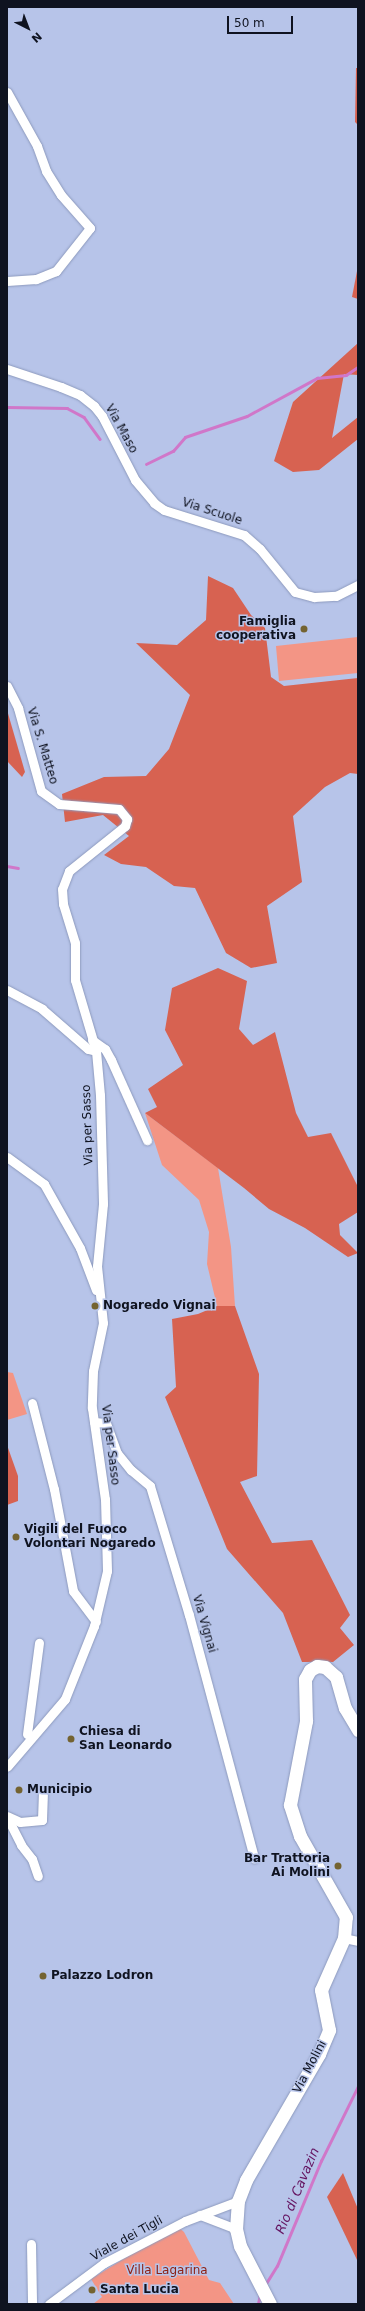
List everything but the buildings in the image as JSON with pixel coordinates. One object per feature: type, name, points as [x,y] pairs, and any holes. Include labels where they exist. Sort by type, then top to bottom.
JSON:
[{"type":"main road","name":"Via Molini","points":[[265,2294],[240,2246],[236,2229],[238,2201],[246,2180],[319,2054],[329,2030],[321,1990],[344,1938],[346,1917],[300,1836],[290,1805],[305,1727],[305,1679],[310,1670],[317,1666],[325,1667],[336,1677],[345,1708],[358,1730]]},
{"type":"street","points":[[7,92],[37,146],[46,171],[61,195],[90,228],[56,271],[36,279],[7,281]]},
{"type":"street","name":"Via Maso","points":[[7,369],[80,395],[94,406],[102,416],[135,480],[154,503]]},
{"type":"street","name":"Via Scuole","points":[[154,503],[164,510],[244,535],[260,549],[295,592],[314,597],[336,596],[358,586]]},
{"type":"street","name":"Via S. Matteo","points":[[7,686],[18,708],[41,791],[59,804],[119,809],[127,819],[126,826],[69,871],[62,889],[63,904],[75,943],[75,980],[96,1051]]},
{"type":"street","points":[[7,990],[42,1009],[88,1049],[96,1051]]},
{"type":"street","points":[[92,1040],[105,1049],[148,1140]]},
{"type":"street","name":"Via per Sasso","points":[[7,1766],[65,1699],[96,1621],[107,1571],[105,1499],[94,1422],[93,1371],[101,1341],[101,1305],[97,1266],[103,1204],[100,1095],[96,1051]]},
{"type":"street","points":[[7,1157],[44,1184],[80,1248],[101,1305]]},
{"type":"street","points":[[32,1402],[54,1489],[73,1591],[96,1621]]},
{"type":"street","name":"Via Vignai","points":[[94,1422],[106,1423],[117,1453],[130,1470],[150,1486],[189,1615],[254,1858]]},
{"type":"street","points":[[27,1734],[39,1643]]},
{"type":"street","points":[[7,1816],[20,1822],[42,1820],[43,1793]]},
{"type":"street","points":[[7,1816],[21,1846],[32,1859],[38,1876]]},
{"type":"street","points":[[344,1938],[358,1941]]},
{"type":"street","name":"Viale dei Tigli","points":[[49,2304],[104,2263],[200,2215],[238,2201]]},
{"type":"street","points":[[200,2215],[236,2229]]},
{"type":"street","points":[[31,2244],[32,2304]]},
{"type":"green space","points":[[358,637],[358,673],[279,681],[276,646]]},
{"type":"green space","points":[[145,1113],[218,1168],[231,1247],[235,1306],[217,1306],[207,1264],[209,1232],[199,1200],[162,1165]]},
{"type":"green space","points":[[7,1372],[13,1373],[27,1414],[7,1420]]},
{"type":"green space","name":"Villa Lagarina","points":[[177,2226],[184,2232],[209,2280],[220,2283],[234,2304],[93,2304],[102,2297],[91,2279]]},
{"type":"shaded area","points":[[356,68],[358,68],[358,125],[355,122]]},
{"type":"shaded area","points":[[358,266],[358,299],[352,297]]},
{"type":"shaded area","points":[[358,343],[358,375],[344,374],[332,438],[358,417],[358,439],[319,470],[293,472],[274,461],[293,402]]},
{"type":"shaded area","points":[[208,576],[233,588],[251,615],[265,628],[271,677],[284,686],[358,678],[358,774],[350,773],[325,787],[293,816],[302,882],[267,906],[277,963],[251,968],[226,953],[195,888],[174,886],[146,867],[121,864],[104,855],[129,836],[103,815],[65,822],[62,794],[104,777],[146,776],[169,749],[190,695],[136,643],[177,645],[206,620]]},
{"type":"shaded area","points":[[7,710],[25,772],[22,777],[7,761]]},
{"type":"shaded area","points":[[218,968],[247,981],[239,1029],[253,1045],[275,1032],[296,1113],[308,1137],[331,1133],[358,1187],[358,1212],[339,1224],[340,1235],[358,1253],[348,1257],[305,1228],[269,1209],[244,1188],[145,1113],[157,1107],[148,1089],[183,1065],[165,1030],[172,988]]},
{"type":"shaded area","points":[[217,1306],[235,1306],[259,1374],[257,1476],[240,1482],[272,1543],[312,1540],[350,1615],[340,1628],[354,1645],[333,1662],[302,1662],[283,1613],[227,1549],[165,1397],[176,1387],[172,1319],[198,1314]]},
{"type":"shaded area","points":[[7,1445],[18,1476],[18,1501],[7,1505]]},
{"type":"shaded area","points":[[343,2173],[358,2209],[358,2262],[327,2197]]},
{"type":"waterway","points":[[146,464],[173,451],[185,437],[247,416],[317,378],[346,375],[358,367]]},
{"type":"waterway","points":[[7,407],[67,408],[84,417],[100,439]]},
{"type":"waterway","points":[[7,866],[18,868]]},
{"type":"waterway","name":"Rio di Cavazin","points":[[265,2285],[277,2266],[321,2161],[358,2086]]},
{"type":"waterway","name":"Rio di Cavazin","points":[[258,2304],[260,2294]]},
{"type":"place","name":"Famiglia cooperativa","points":[[304,629]]},
{"type":"place","name":"Nogaredo Vignai","points":[[95,1306]]},
{"type":"place","name":"Vigili del Fuoco Volontari Nogaredo","points":[[16,1537]]},
{"type":"place","name":"Chiesa di San Leonardo","points":[[71,1739]]},
{"type":"place","name":"Municipio","points":[[19,1790]]},
{"type":"place","name":"Bar Trattoria Ai Molini","points":[[338,1866]]},
{"type":"place","name":"Palazzo Lodron","points":[[43,1976]]},
{"type":"place","name":"Santa Lucia","points":[[92,2290]]}]
